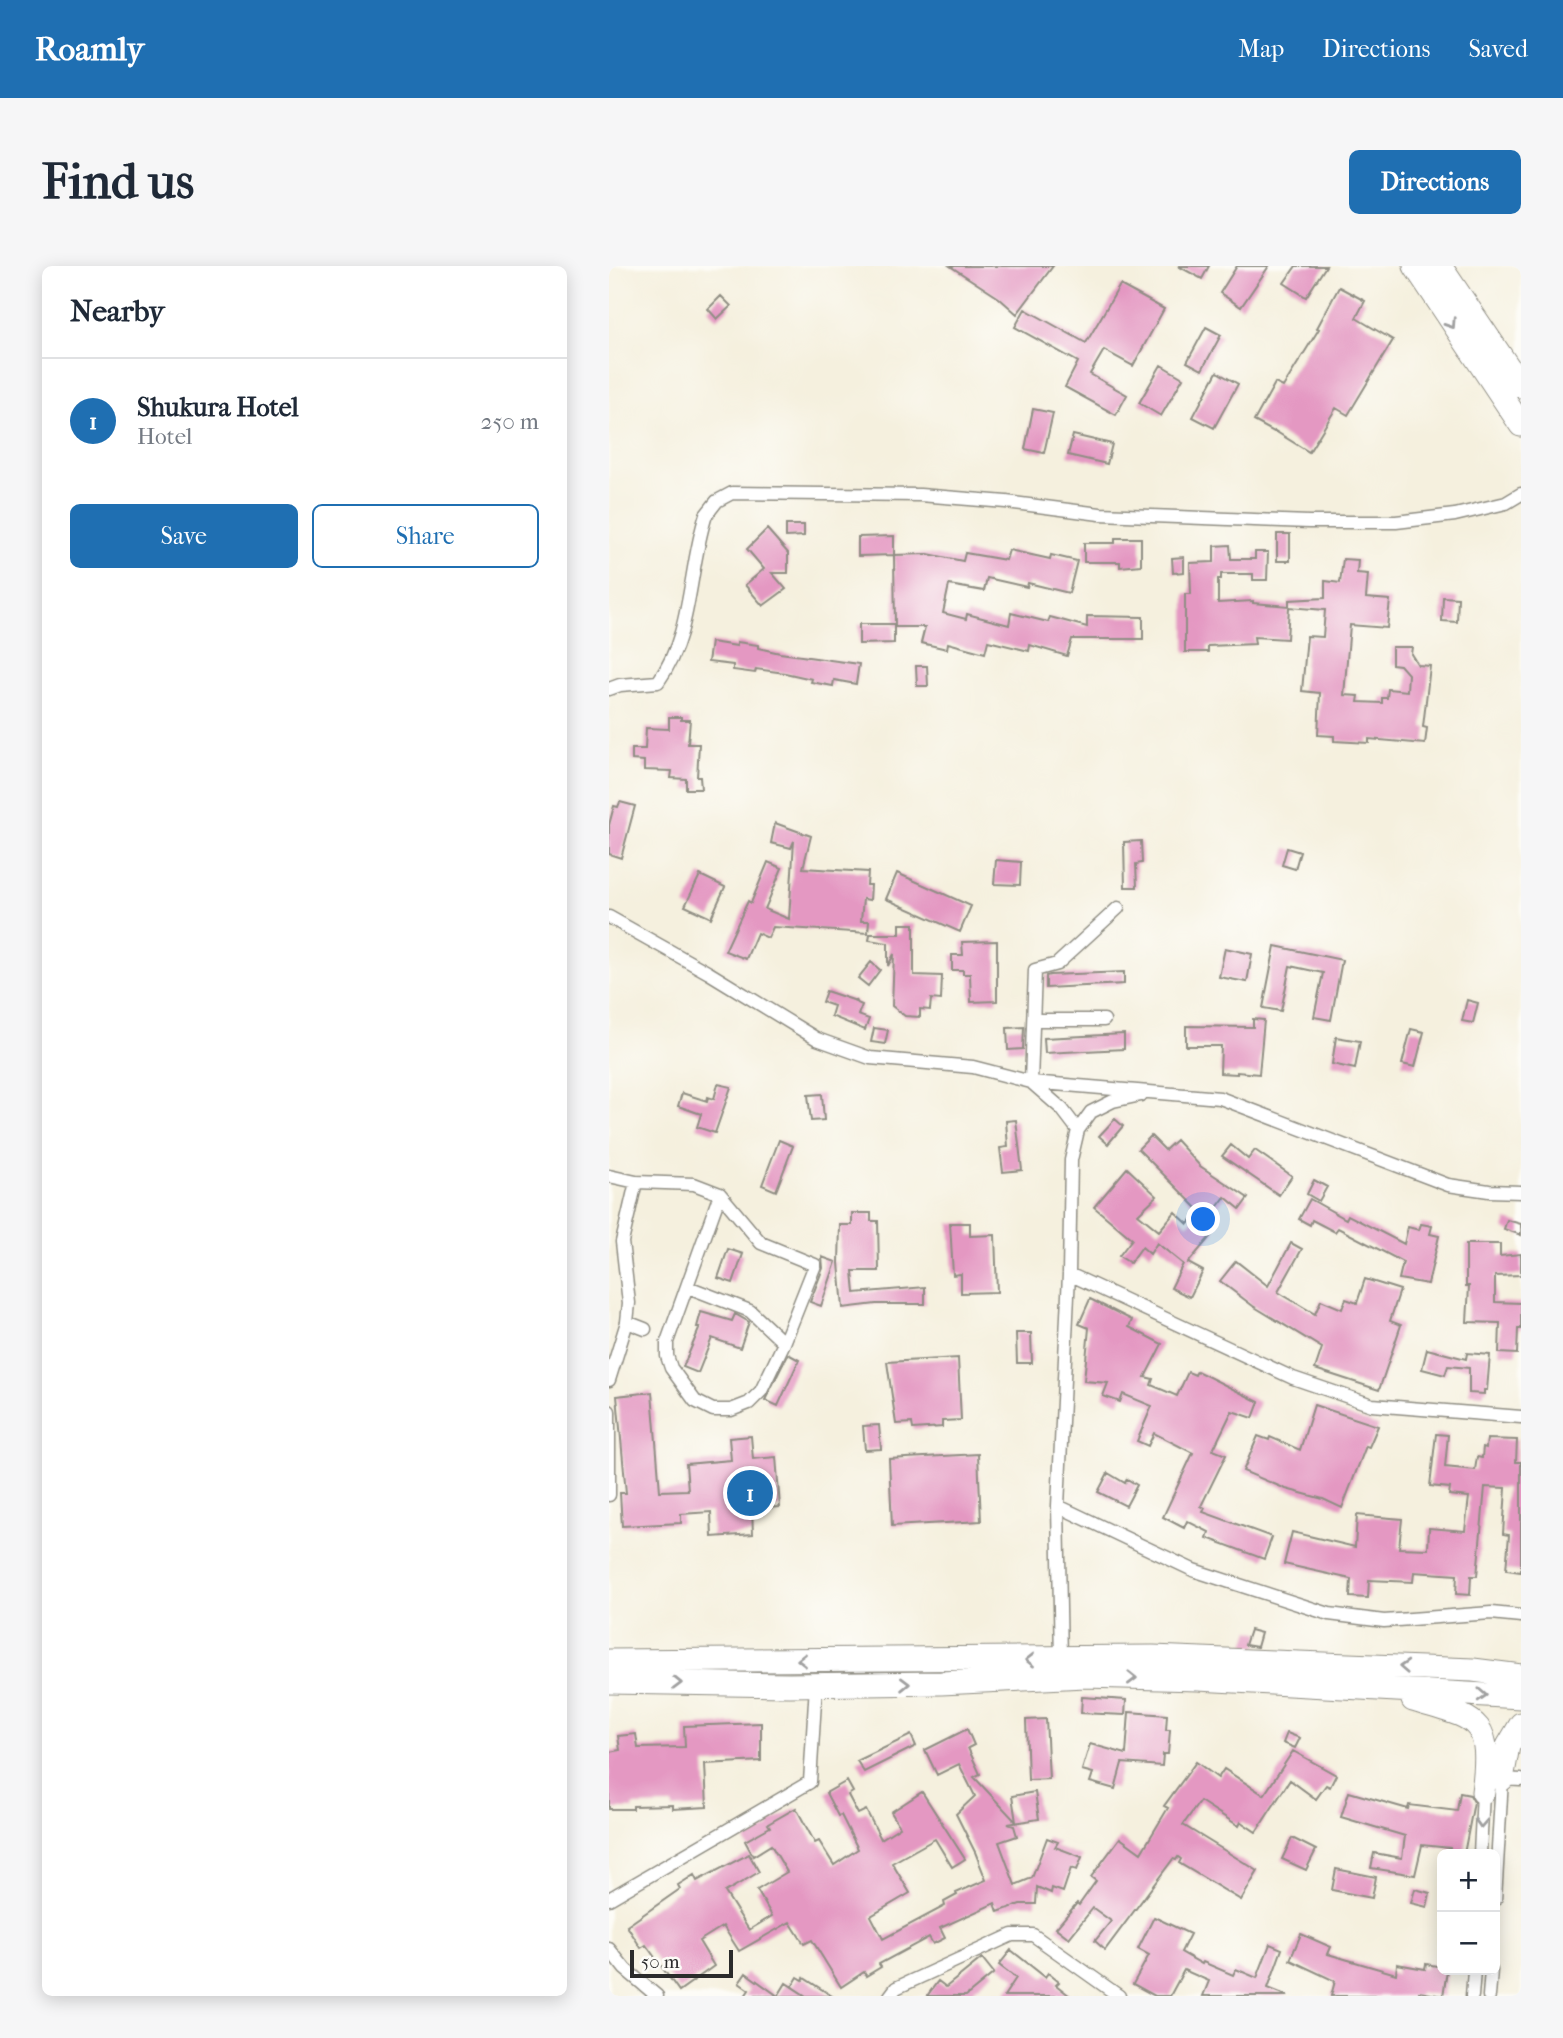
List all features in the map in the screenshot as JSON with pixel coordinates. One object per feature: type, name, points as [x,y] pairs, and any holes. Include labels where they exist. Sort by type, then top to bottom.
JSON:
[{"type":"highway","points":[[1415,266],[1521,425]]},
{"type":"highway","points":[[1440,266],[1521,386]]},
{"type":"highway","points":[[609,1661],[1061,1660],[1153,1657],[1473,1670],[1521,1676]]},
{"type":"highway","points":[[609,1682],[816,1685],[941,1683],[1085,1676],[1198,1679],[1521,1697]]},
{"type":"highway","points":[[1376,1689],[1461,1714],[1476,1723],[1502,1784]]},
{"type":"highway","points":[[1502,1784],[1508,1746],[1521,1724]]},
{"type":"street","points":[[609,689],[620,685],[658,682],[667,668],[682,632],[706,515],[717,501],[732,493],[921,495],[1100,514],[1384,522],[1455,515],[1506,503],[1521,494]]},
{"type":"street","points":[[1031,1082],[1035,970],[1056,964],[1118,908]]},
{"type":"street","points":[[609,917],[709,973],[817,1039],[870,1058],[973,1067],[1031,1082],[1220,1098],[1448,1185],[1521,1192]]},
{"type":"street","points":[[1034,1020],[1104,1020]]},
{"type":"street","points":[[1031,1082],[1062,1108],[1078,1130]]},
{"type":"street","points":[[1061,1660],[1058,1506],[1069,1275],[1071,1160],[1078,1130],[1091,1112],[1113,1101],[1154,1092]]},
{"type":"street","points":[[609,1176],[636,1182],[694,1184],[720,1194],[761,1242],[815,1265],[765,1384],[749,1403],[721,1410],[700,1405],[680,1382],[667,1356],[670,1333],[720,1194]]},
{"type":"street","points":[[609,1380],[627,1322],[629,1303],[622,1242],[636,1182]]},
{"type":"street","points":[[1069,1275],[1293,1378],[1373,1405],[1521,1417]]},
{"type":"street","points":[[688,1287],[750,1311],[784,1343]]},
{"type":"street","points":[[627,1322],[645,1329]]},
{"type":"street","points":[[609,1411],[609,1496]]},
{"type":"street","points":[[1058,1506],[1193,1570],[1329,1614],[1384,1621],[1491,1613],[1521,1616]]},
{"type":"street","points":[[609,1899],[810,1782],[816,1685]]},
{"type":"street","points":[[1482,1849],[1502,1784]]},
{"type":"street","points":[[1498,1849],[1502,1784]]},
{"type":"street","points":[[890,1996],[896,1988],[1012,1934],[1033,1935],[1119,1996]]},
{"type":"street","points":[[609,1950],[625,1969],[657,1996]]},
{"type":"street","points":[[1472,1996],[1474,1975]]},
{"type":"street","points":[[1489,1996],[1491,1975]]},
{"type":"building","points":[[950,266],[1053,266],[1017,314],[999,298]]},
{"type":"building","points":[[1178,266],[1209,266],[1202,279]]},
{"type":"building","points":[[1237,266],[1269,266],[1241,307],[1220,293]]},
{"type":"building","points":[[1296,266],[1326,266],[1306,297],[1284,283]]},
{"type":"building","points":[[1120,285],[1164,309],[1133,366],[1104,350],[1090,374],[1127,395],[1116,415],[1065,387],[1078,362],[1015,327],[1025,309],[1086,343]]},
{"type":"building","points":[[1339,287],[1365,301],[1356,318],[1393,340],[1348,415],[1336,408],[1309,452],[1254,421],[1275,383],[1283,387],[1319,329],[1317,328]]},
{"type":"building","points":[[721,296],[731,306],[717,319],[708,309]]},
{"type":"building","points":[[1206,327],[1221,335],[1202,370],[1187,362]]},
{"type":"building","points":[[1161,365],[1183,378],[1161,416],[1139,403]]},
{"type":"building","points":[[1217,372],[1238,384],[1214,428],[1193,417]]},
{"type":"building","points":[[1033,409],[1053,413],[1044,453],[1025,449]]},
{"type":"building","points":[[1073,435],[1112,444],[1107,464],[1068,455]]},
{"type":"building","points":[[786,525],[804,525],[804,536],[786,537]]},
{"type":"building","points":[[767,529],[788,553],[788,573],[772,573],[786,589],[763,606],[745,585],[764,569],[747,549]]},
{"type":"building","points":[[1277,534],[1290,534],[1290,561],[1277,561]]},
{"type":"building","points":[[894,536],[894,555],[858,556],[858,537]]},
{"type":"building","points":[[1115,538],[1141,538],[1141,565],[1120,567],[1120,562],[1084,562],[1084,543],[1115,543]]},
{"type":"building","points":[[1230,545],[1231,559],[1255,559],[1255,552],[1268,552],[1267,580],[1253,580],[1253,574],[1221,574],[1221,579],[1218,579],[1218,603],[1253,601],[1289,606],[1289,600],[1325,598],[1325,581],[1340,583],[1343,559],[1358,560],[1357,573],[1368,574],[1366,598],[1390,600],[1387,628],[1350,625],[1344,695],[1359,696],[1358,702],[1382,703],[1382,698],[1387,698],[1388,689],[1407,691],[1408,674],[1400,665],[1392,664],[1392,647],[1412,647],[1411,654],[1418,665],[1430,666],[1423,727],[1427,728],[1425,744],[1369,739],[1369,743],[1334,741],[1334,736],[1318,735],[1320,693],[1302,691],[1307,636],[1323,637],[1325,610],[1289,607],[1287,639],[1254,637],[1255,644],[1208,646],[1208,652],[1185,652],[1185,594],[1191,594],[1190,563],[1214,562],[1214,546]]},
{"type":"building","points":[[1009,550],[1050,559],[1051,555],[1077,561],[1069,593],[1028,583],[1027,587],[987,578],[984,591],[949,585],[943,613],[966,619],[967,614],[1009,625],[1011,613],[1048,622],[1050,617],[1087,627],[1087,616],[1143,617],[1143,639],[1072,639],[1067,656],[1030,645],[1029,651],[988,641],[985,653],[948,643],[947,649],[921,643],[925,627],[895,627],[894,555],[928,554],[963,561],[965,553],[1006,560]]},
{"type":"building","points":[[1184,557],[1184,572],[1173,573],[1172,558]]},
{"type":"building","points":[[1443,597],[1458,598],[1457,622],[1442,621]]},
{"type":"building","points":[[859,624],[894,624],[894,643],[859,644]]},
{"type":"building","points":[[711,642],[737,646],[737,642],[758,645],[758,648],[780,653],[859,664],[856,684],[834,680],[833,686],[785,673],[756,669],[755,673],[733,670],[733,665],[708,662]]},
{"type":"building","points":[[916,666],[927,666],[928,686],[917,686]]},
{"type":"building","points":[[669,717],[690,720],[688,744],[699,744],[697,777],[700,777],[701,789],[686,789],[686,779],[671,778],[672,771],[644,770],[644,761],[632,760],[632,749],[645,749],[646,728],[669,729]]},
{"type":"building","points":[[620,802],[635,806],[621,858],[609,854],[609,825],[614,806],[618,807]]},
{"type":"building","points":[[775,823],[811,836],[803,868],[868,872],[870,900],[863,899],[861,921],[869,921],[868,933],[773,927],[768,938],[757,933],[746,959],[725,951],[748,901],[751,903],[768,862],[782,868],[765,909],[789,919],[794,841],[791,848],[771,843]]},
{"type":"building","points":[[1141,841],[1142,863],[1136,864],[1137,887],[1125,887],[1124,842]]},
{"type":"building","points":[[1287,848],[1300,852],[1295,869],[1282,865]]},
{"type":"building","points":[[996,860],[1021,862],[1020,885],[994,884]]},
{"type":"building","points":[[897,873],[971,906],[960,932],[886,899]]},
{"type":"building","points":[[700,875],[725,887],[711,918],[685,906]]},
{"type":"building","points":[[900,924],[914,924],[914,975],[942,976],[941,1000],[931,999],[930,1010],[920,1009],[920,1017],[905,1016],[892,1006],[894,954],[888,966],[888,943],[869,940],[870,934],[900,934]]},
{"type":"building","points":[[997,941],[997,1001],[971,1002],[970,974],[963,974],[963,970],[952,970],[952,955],[963,955],[962,942]]},
{"type":"building","points":[[1275,946],[1342,960],[1331,1020],[1314,1017],[1323,973],[1290,966],[1281,1011],[1263,1008]]},
{"type":"building","points":[[1225,948],[1252,954],[1247,982],[1219,977]]},
{"type":"building","points":[[871,962],[880,970],[868,986],[858,978]]},
{"type":"building","points":[[1124,972],[1124,984],[1046,988],[1046,976],[1050,975]]},
{"type":"building","points":[[826,991],[862,1005],[858,1015],[869,1019],[865,1030],[831,1016],[834,1006],[822,1002]]},
{"type":"building","points":[[1467,1000],[1478,1003],[1473,1023],[1462,1021]]},
{"type":"building","points":[[1253,1019],[1264,1020],[1259,1074],[1220,1073],[1221,1046],[1186,1046],[1186,1026],[1253,1027]]},
{"type":"building","points":[[1024,1027],[1023,1049],[1008,1050],[1007,1028]]},
{"type":"building","points":[[874,1028],[888,1030],[885,1044],[871,1042]]},
{"type":"building","points":[[1411,1029],[1424,1032],[1415,1067],[1402,1064]]},
{"type":"building","points":[[1124,1034],[1124,1049],[1045,1053],[1044,1038]]},
{"type":"building","points":[[1336,1037],[1360,1041],[1355,1069],[1332,1064]]},
{"type":"building","points":[[718,1084],[731,1087],[715,1133],[697,1127],[701,1114],[678,1106],[682,1093],[707,1101],[708,1097],[714,1099]]},
{"type":"building","points":[[822,1094],[824,1120],[811,1121],[808,1095]]},
{"type":"building","points":[[1115,1119],[1123,1126],[1108,1144],[1099,1136]]},
{"type":"building","points":[[1016,1120],[1022,1170],[1003,1172],[1000,1148],[1008,1147],[1006,1121]]},
{"type":"building","points":[[1151,1136],[1165,1150],[1176,1140],[1200,1166],[1248,1198],[1240,1209],[1225,1197],[1208,1219],[1214,1224],[1211,1228],[1215,1231],[1188,1263],[1203,1271],[1190,1297],[1171,1288],[1183,1264],[1157,1243],[1150,1254],[1142,1247],[1130,1263],[1119,1256],[1132,1239],[1094,1207],[1127,1168],[1157,1196],[1138,1214],[1159,1231],[1175,1212],[1188,1224],[1200,1211],[1138,1149]]},
{"type":"building","points":[[779,1140],[793,1146],[776,1191],[762,1185]]},
{"type":"building","points":[[1231,1145],[1248,1159],[1255,1150],[1292,1176],[1279,1195],[1222,1156]]},
{"type":"building","points":[[1314,1180],[1327,1187],[1319,1201],[1307,1194]]},
{"type":"building","points":[[1310,1199],[1346,1219],[1348,1215],[1404,1244],[1408,1227],[1419,1230],[1421,1224],[1432,1226],[1430,1234],[1439,1236],[1428,1284],[1399,1279],[1403,1262],[1338,1228],[1335,1232],[1312,1220],[1310,1225],[1299,1219]]},
{"type":"building","points":[[852,1213],[871,1213],[871,1221],[878,1221],[879,1271],[853,1271],[855,1293],[925,1287],[925,1304],[876,1304],[843,1308],[839,1263],[840,1225],[852,1225]]},
{"type":"building","points":[[1507,1220],[1521,1224],[1521,1235],[1504,1229]]},
{"type":"building","points":[[950,1223],[970,1223],[970,1236],[995,1235],[997,1292],[961,1293],[961,1274],[953,1275]]},
{"type":"building","points":[[1291,1243],[1302,1249],[1278,1292],[1315,1314],[1321,1300],[1342,1309],[1346,1299],[1357,1303],[1365,1279],[1400,1290],[1390,1321],[1401,1325],[1379,1390],[1315,1369],[1322,1348],[1253,1306],[1220,1281],[1236,1261],[1268,1286]]},
{"type":"building","points":[[1466,1244],[1500,1244],[1500,1256],[1521,1254],[1521,1275],[1495,1276],[1495,1302],[1521,1303],[1517,1354],[1499,1353],[1500,1323],[1467,1322],[1469,1286],[1466,1286]]},
{"type":"building","points":[[728,1249],[743,1254],[733,1283],[718,1278]]},
{"type":"building","points":[[822,1257],[836,1262],[821,1306],[810,1302],[823,1268]]},
{"type":"building","points":[[1090,1299],[1132,1320],[1129,1327],[1162,1344],[1145,1377],[1153,1379],[1151,1385],[1177,1396],[1188,1372],[1195,1375],[1197,1371],[1259,1402],[1253,1418],[1232,1411],[1213,1450],[1226,1455],[1201,1506],[1205,1508],[1203,1512],[1272,1537],[1264,1559],[1207,1538],[1209,1532],[1187,1521],[1184,1528],[1163,1517],[1193,1453],[1154,1433],[1148,1446],[1137,1441],[1152,1406],[1123,1394],[1120,1402],[1103,1396],[1108,1383],[1084,1381],[1089,1328],[1079,1324]]},
{"type":"building","points":[[701,1312],[732,1321],[735,1314],[749,1322],[740,1348],[712,1338],[698,1373],[683,1367],[700,1327],[697,1327]]},
{"type":"building","points":[[1016,1333],[1031,1333],[1032,1363],[1017,1363]]},
{"type":"building","points":[[1427,1349],[1466,1359],[1467,1353],[1490,1355],[1487,1390],[1484,1390],[1484,1394],[1469,1393],[1469,1368],[1448,1366],[1445,1375],[1422,1369]]},
{"type":"building","points":[[788,1354],[799,1360],[778,1406],[765,1400]]},
{"type":"building","points":[[958,1358],[961,1420],[942,1421],[942,1427],[913,1429],[912,1423],[896,1424],[887,1362]]},
{"type":"building","points":[[652,1392],[660,1491],[688,1490],[686,1464],[731,1460],[729,1438],[751,1436],[753,1459],[776,1457],[780,1507],[752,1509],[753,1534],[712,1537],[711,1512],[681,1514],[681,1523],[622,1526],[620,1493],[626,1493],[617,1396]]},
{"type":"building","points":[[1314,1405],[1378,1426],[1369,1447],[1366,1446],[1342,1508],[1243,1471],[1258,1436],[1269,1440],[1270,1437],[1300,1450]]},
{"type":"building","points":[[879,1425],[881,1449],[865,1450],[863,1426]]},
{"type":"building","points":[[1436,1434],[1448,1435],[1445,1467],[1475,1470],[1477,1457],[1482,1458],[1487,1439],[1517,1440],[1516,1462],[1521,1462],[1521,1572],[1506,1570],[1509,1535],[1503,1534],[1506,1488],[1485,1487],[1477,1576],[1471,1576],[1470,1595],[1456,1594],[1457,1575],[1414,1572],[1413,1582],[1369,1580],[1368,1598],[1350,1597],[1351,1579],[1284,1564],[1292,1532],[1355,1547],[1357,1515],[1402,1519],[1399,1548],[1428,1549],[1429,1528],[1465,1531],[1469,1497],[1449,1495],[1450,1488],[1430,1486]]},
{"type":"building","points":[[978,1454],[981,1521],[892,1526],[889,1459]]},
{"type":"building","points":[[1108,1473],[1125,1483],[1127,1479],[1137,1485],[1126,1506],[1098,1492]]},
{"type":"building","points":[[1250,1630],[1261,1633],[1257,1647],[1245,1645]]},
{"type":"building","points":[[1082,1697],[1126,1700],[1125,1715],[1081,1713]]},
{"type":"building","points":[[1129,1712],[1167,1715],[1166,1730],[1170,1730],[1168,1754],[1163,1754],[1162,1766],[1122,1763],[1115,1789],[1090,1782],[1093,1773],[1082,1770],[1090,1744],[1126,1754]]},
{"type":"building","points":[[1046,1719],[1049,1779],[1028,1780],[1026,1720]]},
{"type":"building","points":[[761,1723],[761,1761],[705,1764],[707,1807],[673,1809],[673,1805],[609,1809],[609,1752],[620,1750],[618,1736],[636,1734],[638,1748],[685,1747],[684,1726]]},
{"type":"building","points":[[967,1729],[974,1745],[968,1748],[980,1774],[974,1777],[1016,1822],[1012,1796],[1035,1792],[1039,1819],[1008,1824],[1014,1826],[1017,1836],[999,1842],[1015,1885],[1032,1878],[1047,1838],[1058,1842],[1055,1847],[1082,1857],[1077,1870],[1071,1868],[1063,1892],[1052,1888],[1051,1893],[1037,1887],[1036,1904],[1020,1904],[998,1912],[995,1903],[940,1928],[945,1938],[933,1944],[929,1937],[879,1964],[881,1967],[866,1976],[864,1972],[841,1987],[812,1940],[804,1944],[790,1922],[739,1951],[723,1926],[699,1941],[714,1966],[679,1991],[646,1945],[641,1948],[627,1926],[680,1889],[678,1885],[694,1875],[697,1881],[749,1854],[759,1872],[725,1892],[749,1930],[772,1916],[757,1890],[787,1872],[771,1845],[753,1856],[745,1841],[796,1808],[815,1843],[819,1841],[834,1865],[858,1849],[841,1815],[838,1816],[826,1793],[847,1781],[853,1792],[848,1795],[858,1814],[866,1810],[881,1839],[900,1827],[891,1812],[922,1792],[965,1859],[952,1867],[935,1839],[892,1863],[910,1893],[871,1916],[883,1939],[945,1906],[944,1902],[957,1895],[956,1893],[986,1880],[956,1814],[975,1796],[959,1764],[937,1775],[925,1750]]},
{"type":"building","points":[[1287,1733],[1300,1738],[1295,1748],[1283,1743]]},
{"type":"building","points":[[911,1735],[916,1746],[864,1772],[857,1761]]},
{"type":"building","points":[[1293,1751],[1336,1775],[1330,1787],[1326,1785],[1316,1799],[1290,1780],[1256,1832],[1241,1822],[1239,1826],[1200,1801],[1183,1825],[1258,1871],[1241,1900],[1179,1863],[1181,1859],[1178,1857],[1173,1859],[1105,1950],[1095,1941],[1111,1921],[1093,1908],[1069,1938],[1056,1928],[1077,1903],[1079,1905],[1096,1881],[1091,1877],[1120,1838],[1141,1853],[1168,1808],[1164,1806],[1196,1762],[1218,1778],[1224,1769],[1264,1795]]},
{"type":"building","points":[[1349,1792],[1408,1809],[1409,1805],[1457,1811],[1460,1793],[1470,1795],[1474,1802],[1465,1849],[1422,1845],[1415,1875],[1371,1868],[1374,1853],[1402,1858],[1405,1836],[1341,1817]]},
{"type":"building","points":[[1292,1838],[1316,1850],[1306,1870],[1282,1859]]},
{"type":"building","points":[[1336,1869],[1376,1877],[1372,1898],[1332,1890]]},
{"type":"building","points":[[1415,1889],[1430,1893],[1427,1907],[1411,1903]]},
{"type":"building","points":[[1154,1917],[1190,1934],[1181,1952],[1202,1964],[1203,1962],[1233,1975],[1236,1969],[1257,1978],[1270,1944],[1282,1949],[1268,1988],[1288,1996],[1203,1996],[1209,1981],[1184,1970],[1170,1996],[1155,1996],[1133,1984],[1149,1955],[1138,1949]]},
{"type":"building","points":[[1301,1934],[1331,1947],[1328,1954],[1396,1974],[1397,1964],[1425,1969],[1426,1964],[1437,1966],[1437,1975],[1446,1975],[1443,1996],[1419,1992],[1419,1996],[1331,1996],[1335,1981],[1290,1960]]},
{"type":"building","points":[[1011,1950],[1045,1977],[1048,1973],[1059,1982],[1056,1985],[1070,1996],[1004,1996],[1016,1978],[999,1965]]},
{"type":"building","points":[[982,1958],[994,1973],[966,1996],[927,1996],[938,1981],[946,1987]]},
{"type":"building","points":[[746,1973],[778,1996],[745,1996],[749,1990],[739,1983]]},
{"type":"building","points":[[798,1977],[832,1996],[806,1996],[792,1987]]},
{"type":"building","points":[[786,1983],[806,1996],[778,1996]]},
{"type":"place","name":"Shukura Hotel","points":[[750,1493]]}]
